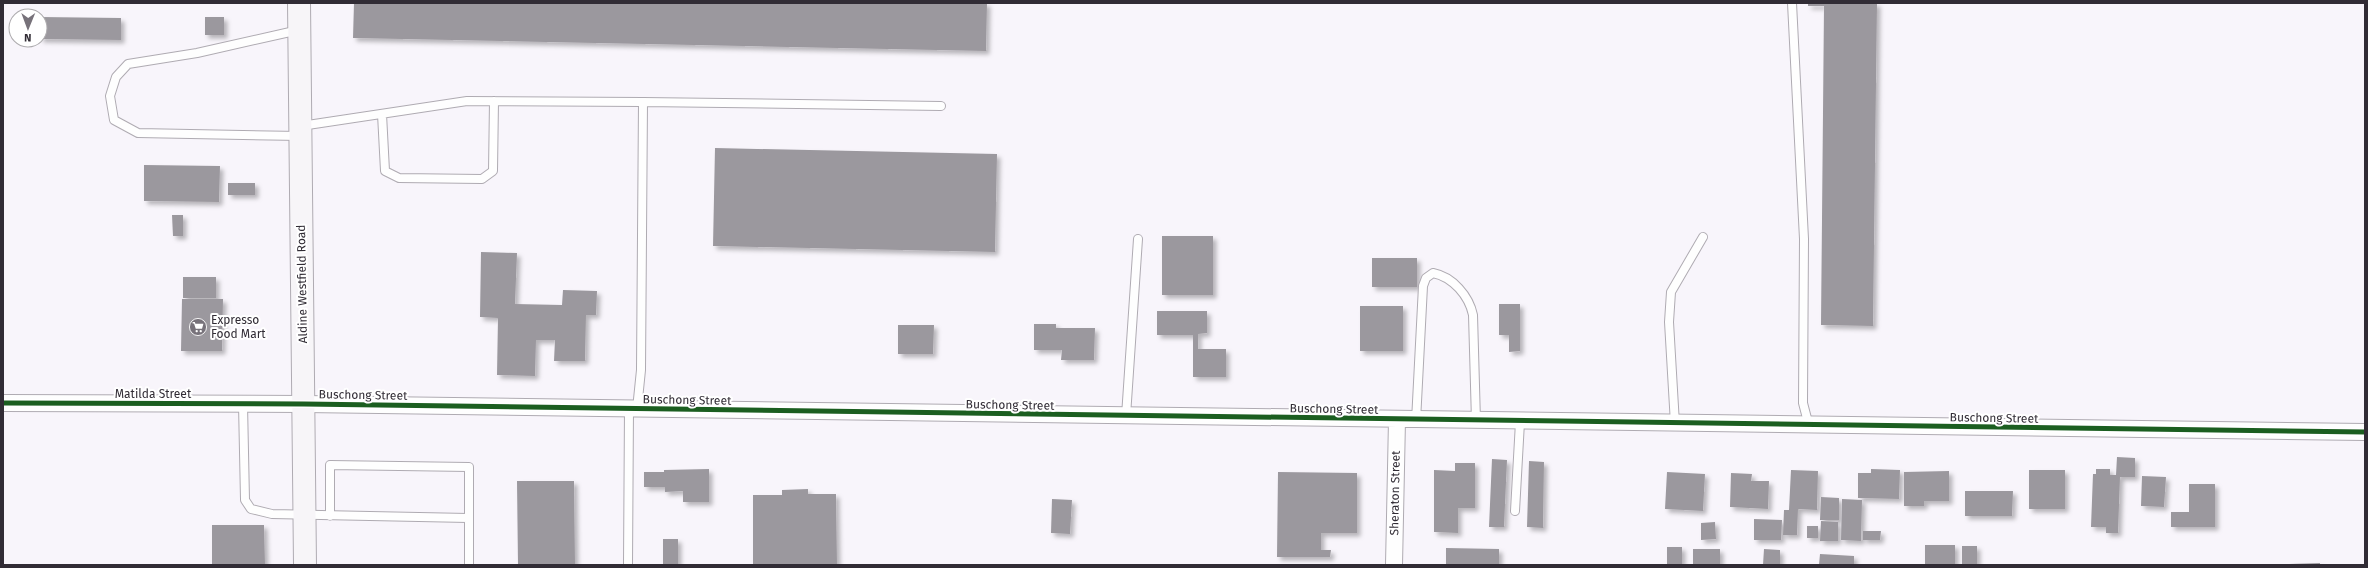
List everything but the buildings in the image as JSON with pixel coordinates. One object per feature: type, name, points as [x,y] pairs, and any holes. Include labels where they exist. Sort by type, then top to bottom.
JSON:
[{"type":"main road","name":"Aldine Westfield Road","points":[[299,3],[305,565]]},
{"type":"street","name":"Matilda Street","points":[[3,403],[304,404]]},
{"type":"street","name":"Buschong Street","points":[[304,404],[1476,422],[2365,432]]},
{"type":"street","name":"Sheraton Street","points":[[1394,565],[1397,420]]},
{"type":"lane","points":[[1792,3],[1804,239],[1803,403],[1809,426]]},
{"type":"lane","points":[[299,30],[197,53],[128,64],[116,77],[110,96],[114,120],[138,133],[300,131],[382,114],[467,101],[941,106]]},
{"type":"lane","points":[[382,114],[385,170],[399,178],[482,179],[493,171],[494,101]]},
{"type":"lane","points":[[628,565],[633,409],[641,370],[643,102]]},
{"type":"lane","points":[[1675,424],[1669,322],[1671,292],[1703,237]]},
{"type":"lane","points":[[1126,416],[1138,239]]},
{"type":"lane","points":[[1416,421],[1423,286],[1426,278],[1433,273],[1443,275],[1464,293],[1471,303],[1474,314],[1476,422]]},
{"type":"lane","points":[[243,404],[245,500],[251,509],[260,513],[304,515],[468,518]]},
{"type":"lane","points":[[1515,511],[1520,422]]},
{"type":"lane","points":[[330,516],[330,465],[469,467],[469,565]]},
{"type":"cycle path","points":[[3,403],[304,404],[2365,432]]},
{"type":"place","name":"Expresso Food Mart","points":[[198,327]]}]
